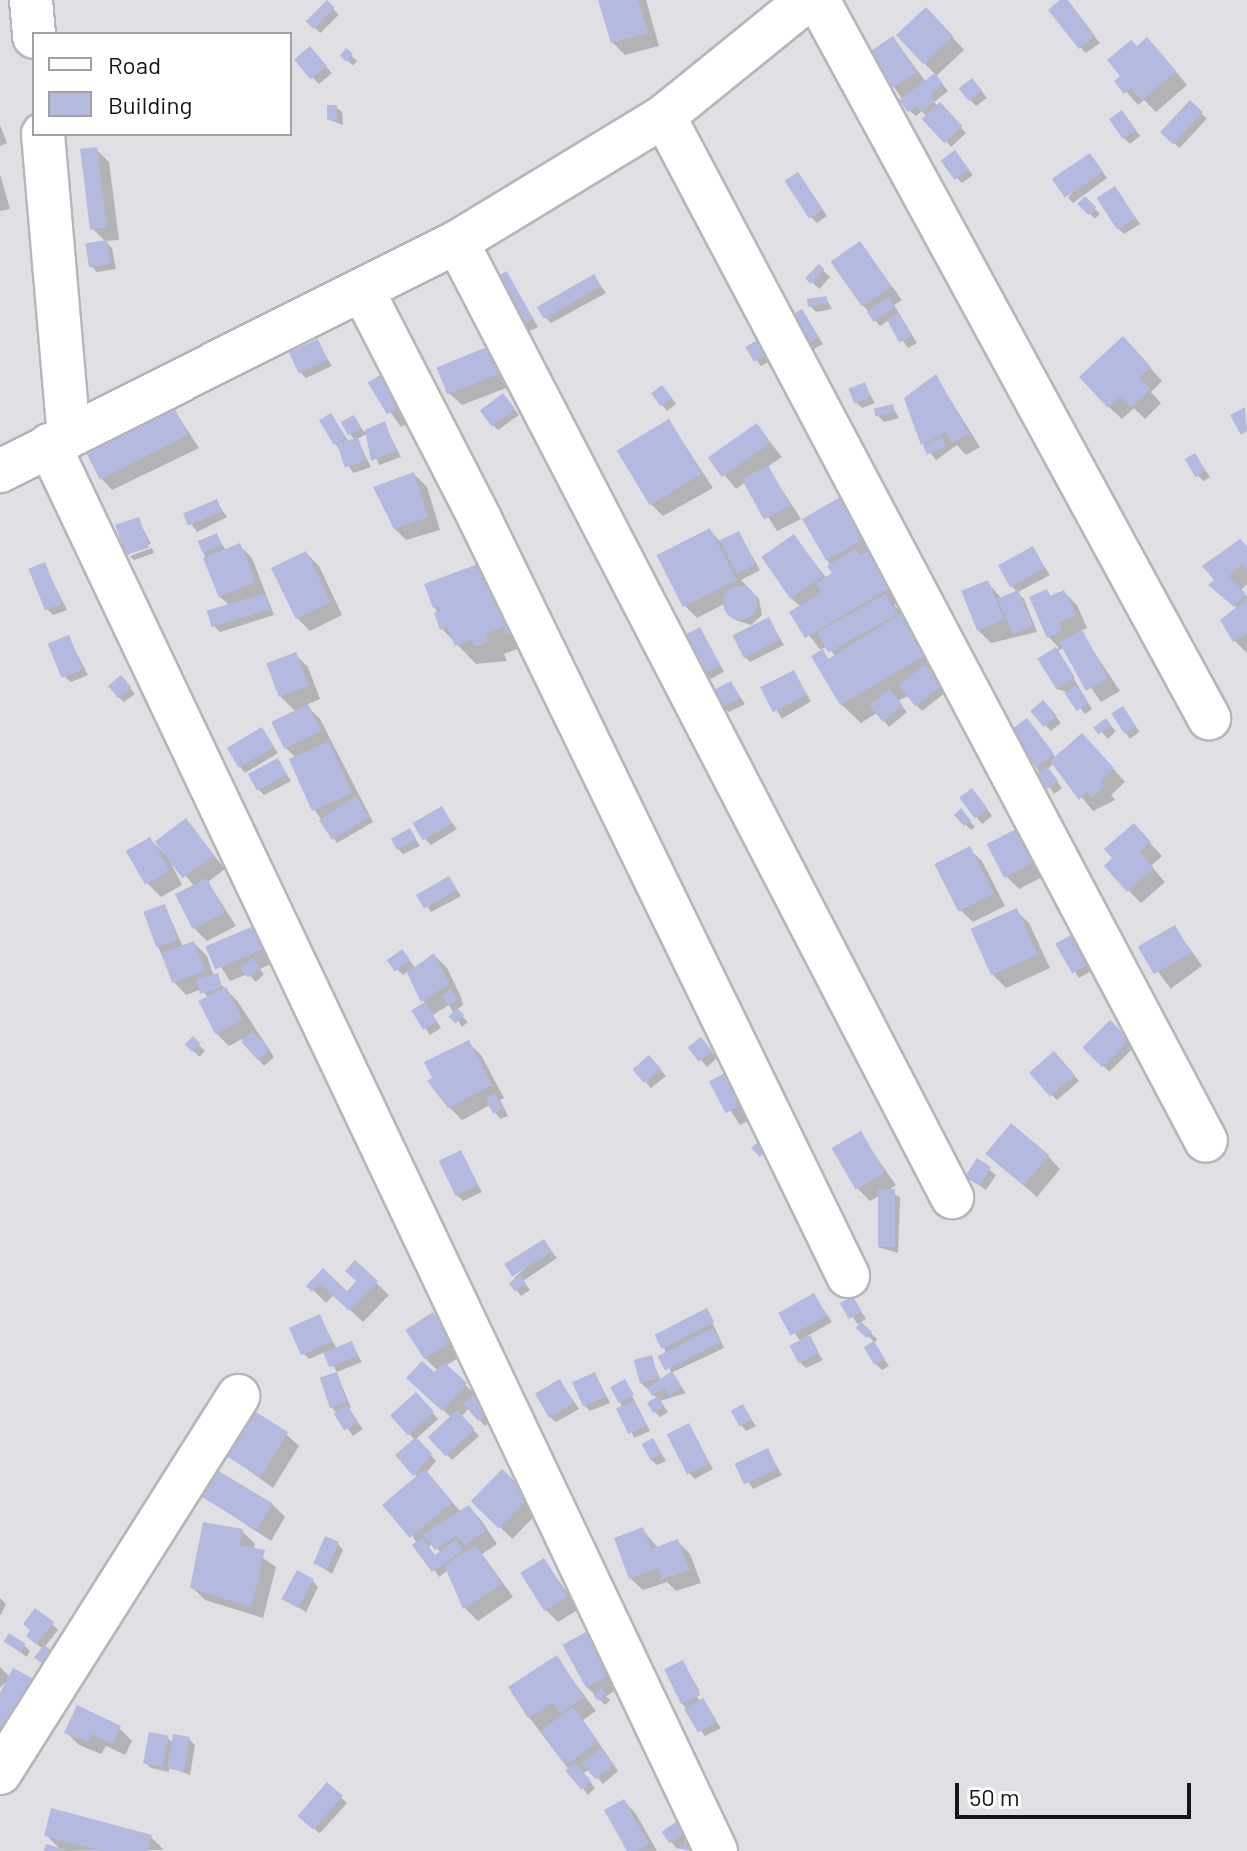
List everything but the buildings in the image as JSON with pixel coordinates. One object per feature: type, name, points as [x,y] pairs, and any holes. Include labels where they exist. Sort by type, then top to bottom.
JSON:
[{"type":"street","points":[[31,0],[34,32]]},
{"type":"street","points":[[0,471],[457,242],[664,116],[807,0]]},
{"type":"street","points":[[818,0],[1209,718]]},
{"type":"street","points":[[664,116],[1206,1141]]},
{"type":"street","points":[[43,136],[59,440],[716,1851]]},
{"type":"street","points":[[457,242],[952,1197]]},
{"type":"street","points":[[363,291],[479,517],[848,1276]]},
{"type":"street","points":[[0,1773],[238,1396]]}]
